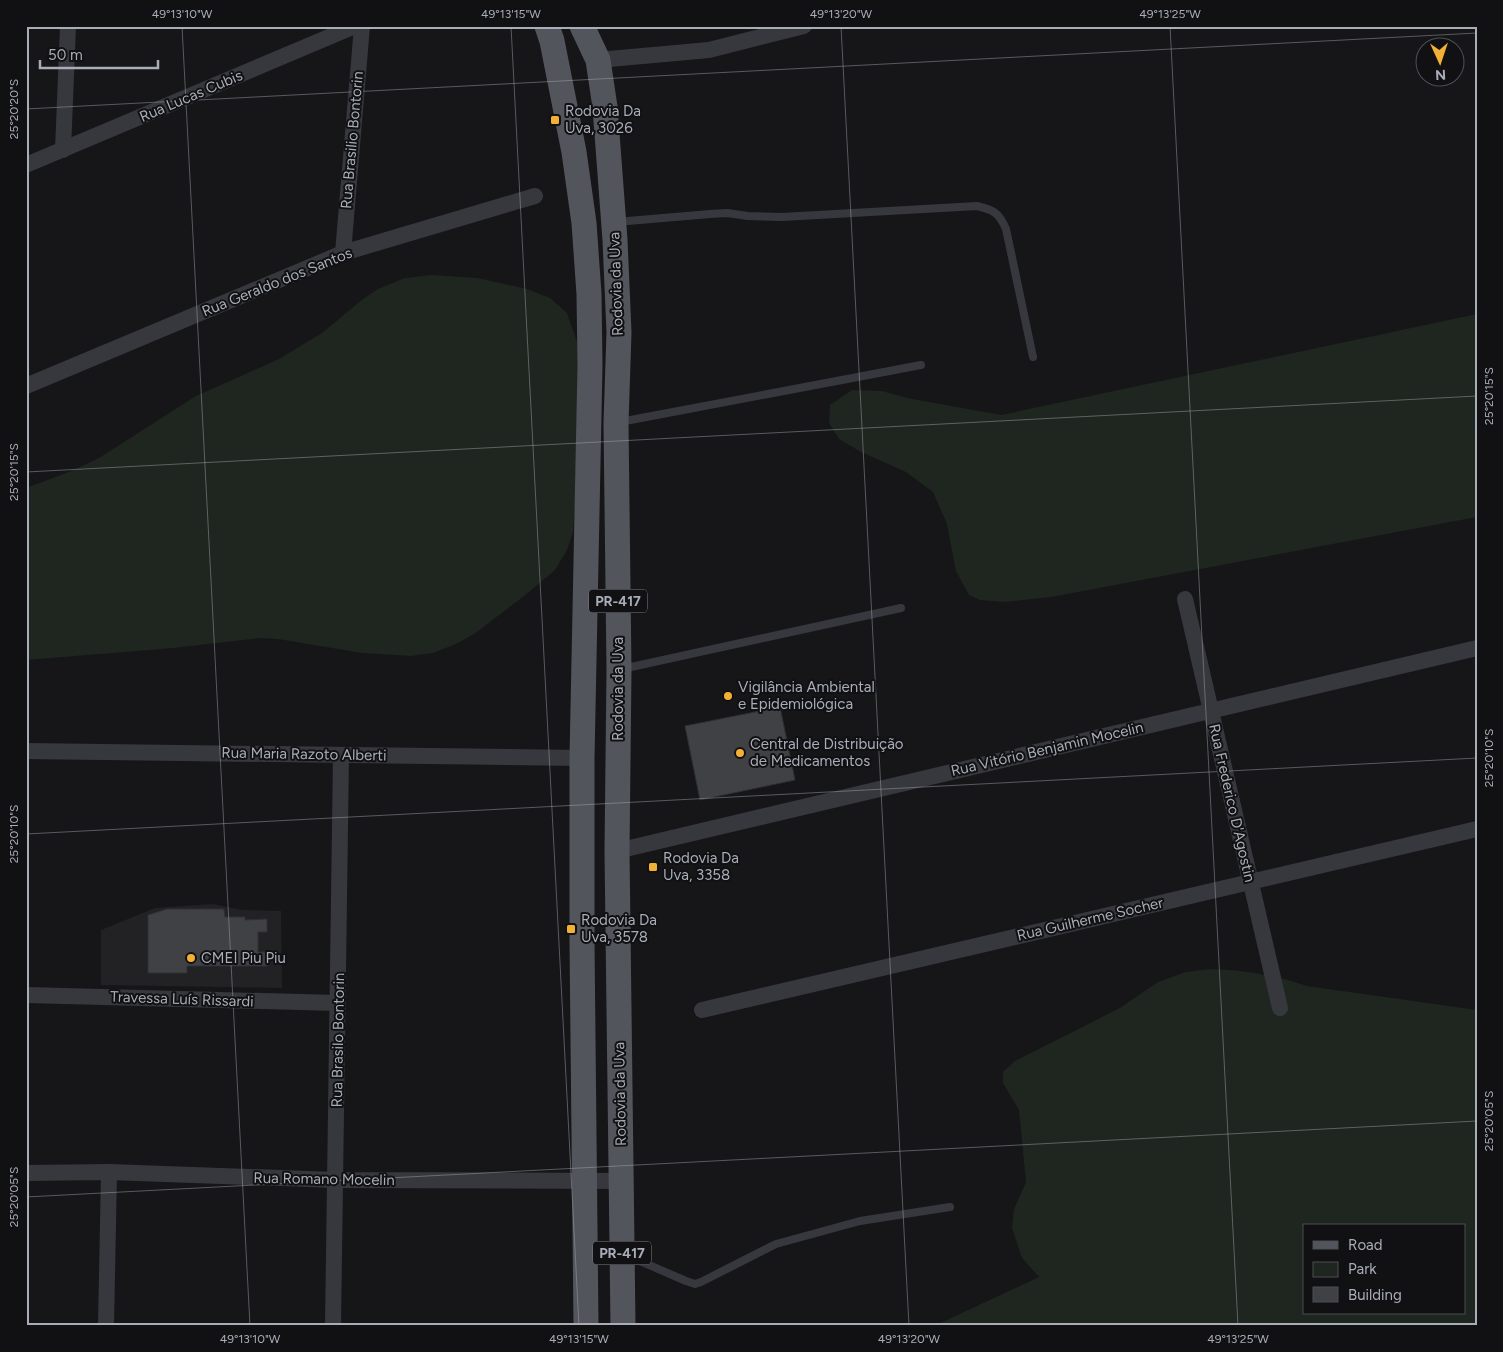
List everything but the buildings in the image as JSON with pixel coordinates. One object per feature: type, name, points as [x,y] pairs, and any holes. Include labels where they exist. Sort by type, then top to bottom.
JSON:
[{"type":"main road","name":"Rodovia da Uva","points":[[547,26],[552,41],[574,152],[584,223],[589,294],[590,365],[582,758],[586,1326]]},
{"type":"main road","name":"Rodovia da Uva","points":[[582,26],[598,60],[605,106],[614,222],[619,332],[616,423],[619,670],[617,851],[623,1326]]},
{"type":"main road","points":[[598,60],[602,26]]},
{"type":"street","points":[[63,150],[68,26]]},
{"type":"street","name":"Rua Lucas Cubis","points":[[26,165],[355,26]]},
{"type":"street","name":"Rua Brasilio Bontorin","points":[[343,253],[362,26]]},
{"type":"street","points":[[598,60],[709,50],[804,26]]},
{"type":"street","name":"Rua Geraldo dos Santos","points":[[26,386],[343,253],[535,196]]},
{"type":"street","name":"Rua Frederico D'Agostin","points":[[1185,599],[1280,1008]]},
{"type":"street","name":"Rua Vitório Benjamin Mocelin","points":[[617,851],[1477,648]]},
{"type":"street","name":"Rua Maria Razoto Alberti","points":[[26,751],[582,758]]},
{"type":"street","name":"Rua Brasilo Bontorin","points":[[332,1326],[336,1180],[341,755]]},
{"type":"street","name":"Rua Guilherme Socher","points":[[702,1010],[1477,829]]},
{"type":"street","name":"Travessa Luís Rissardi","points":[[26,995],[338,1003]]},
{"type":"street","points":[[106,1326],[109,1172]]},
{"type":"street","name":"Rua Romano Mocelin","points":[[26,1174],[109,1172],[336,1180],[621,1181]]},
{"type":"lane","points":[[614,222],[727,213],[774,217],[977,206],[990,209],[1000,217],[1006,229],[1033,356]]},
{"type":"lane","points":[[616,423],[921,365]]},
{"type":"lane","points":[[619,670],[901,608]]},
{"type":"lane","points":[[622,1253],[695,1284],[776,1244],[860,1221],[950,1207]]},
{"type":"shaded area","name":"CMEI Piu Piu","points":[[212,904],[242,910],[281,911],[282,988],[101,985],[101,930],[155,908]]},
{"type":"green space","points":[[432,275],[477,278],[527,289],[550,298],[567,313],[578,345],[576,491],[573,532],[567,550],[555,570],[474,634],[456,644],[433,653],[411,656],[362,653],[278,639],[260,638],[173,648],[26,660],[26,488],[69,472],[99,458],[196,396],[279,359],[322,333],[378,289],[405,278]]},
{"type":"green space","points":[[1477,314],[1477,517],[1051,597],[1004,602],[980,600],[969,595],[956,571],[947,524],[933,492],[906,472],[861,452],[839,439],[829,423],[830,405],[852,390],[882,391],[907,398],[1001,415]]},
{"type":"green space","points":[[1210,969],[1247,972],[1271,976],[1307,986],[1477,1010],[1477,1326],[934,1326],[1039,1277],[1022,1258],[1012,1228],[1014,1209],[1026,1182],[1019,1110],[1003,1083],[1003,1072],[1015,1061],[1120,1008],[1158,982],[1186,972]]},
{"type":"place","name":"Rodovia Da Uva, 3026","points":[[555,120]]},
{"type":"place","name":"Vigilância Ambiental e Epidemiológica","points":[[728,696]]},
{"type":"place","name":"Central de Distribuição de Medicamentos","points":[[740,753]]},
{"type":"place","name":"Rodovia Da Uva, 3358","points":[[653,867]]},
{"type":"place","name":"Rodovia Da Uva, 3578","points":[[571,929]]},
{"type":"place","name":"CMEI Piu Piu","points":[[191,958]]}]
